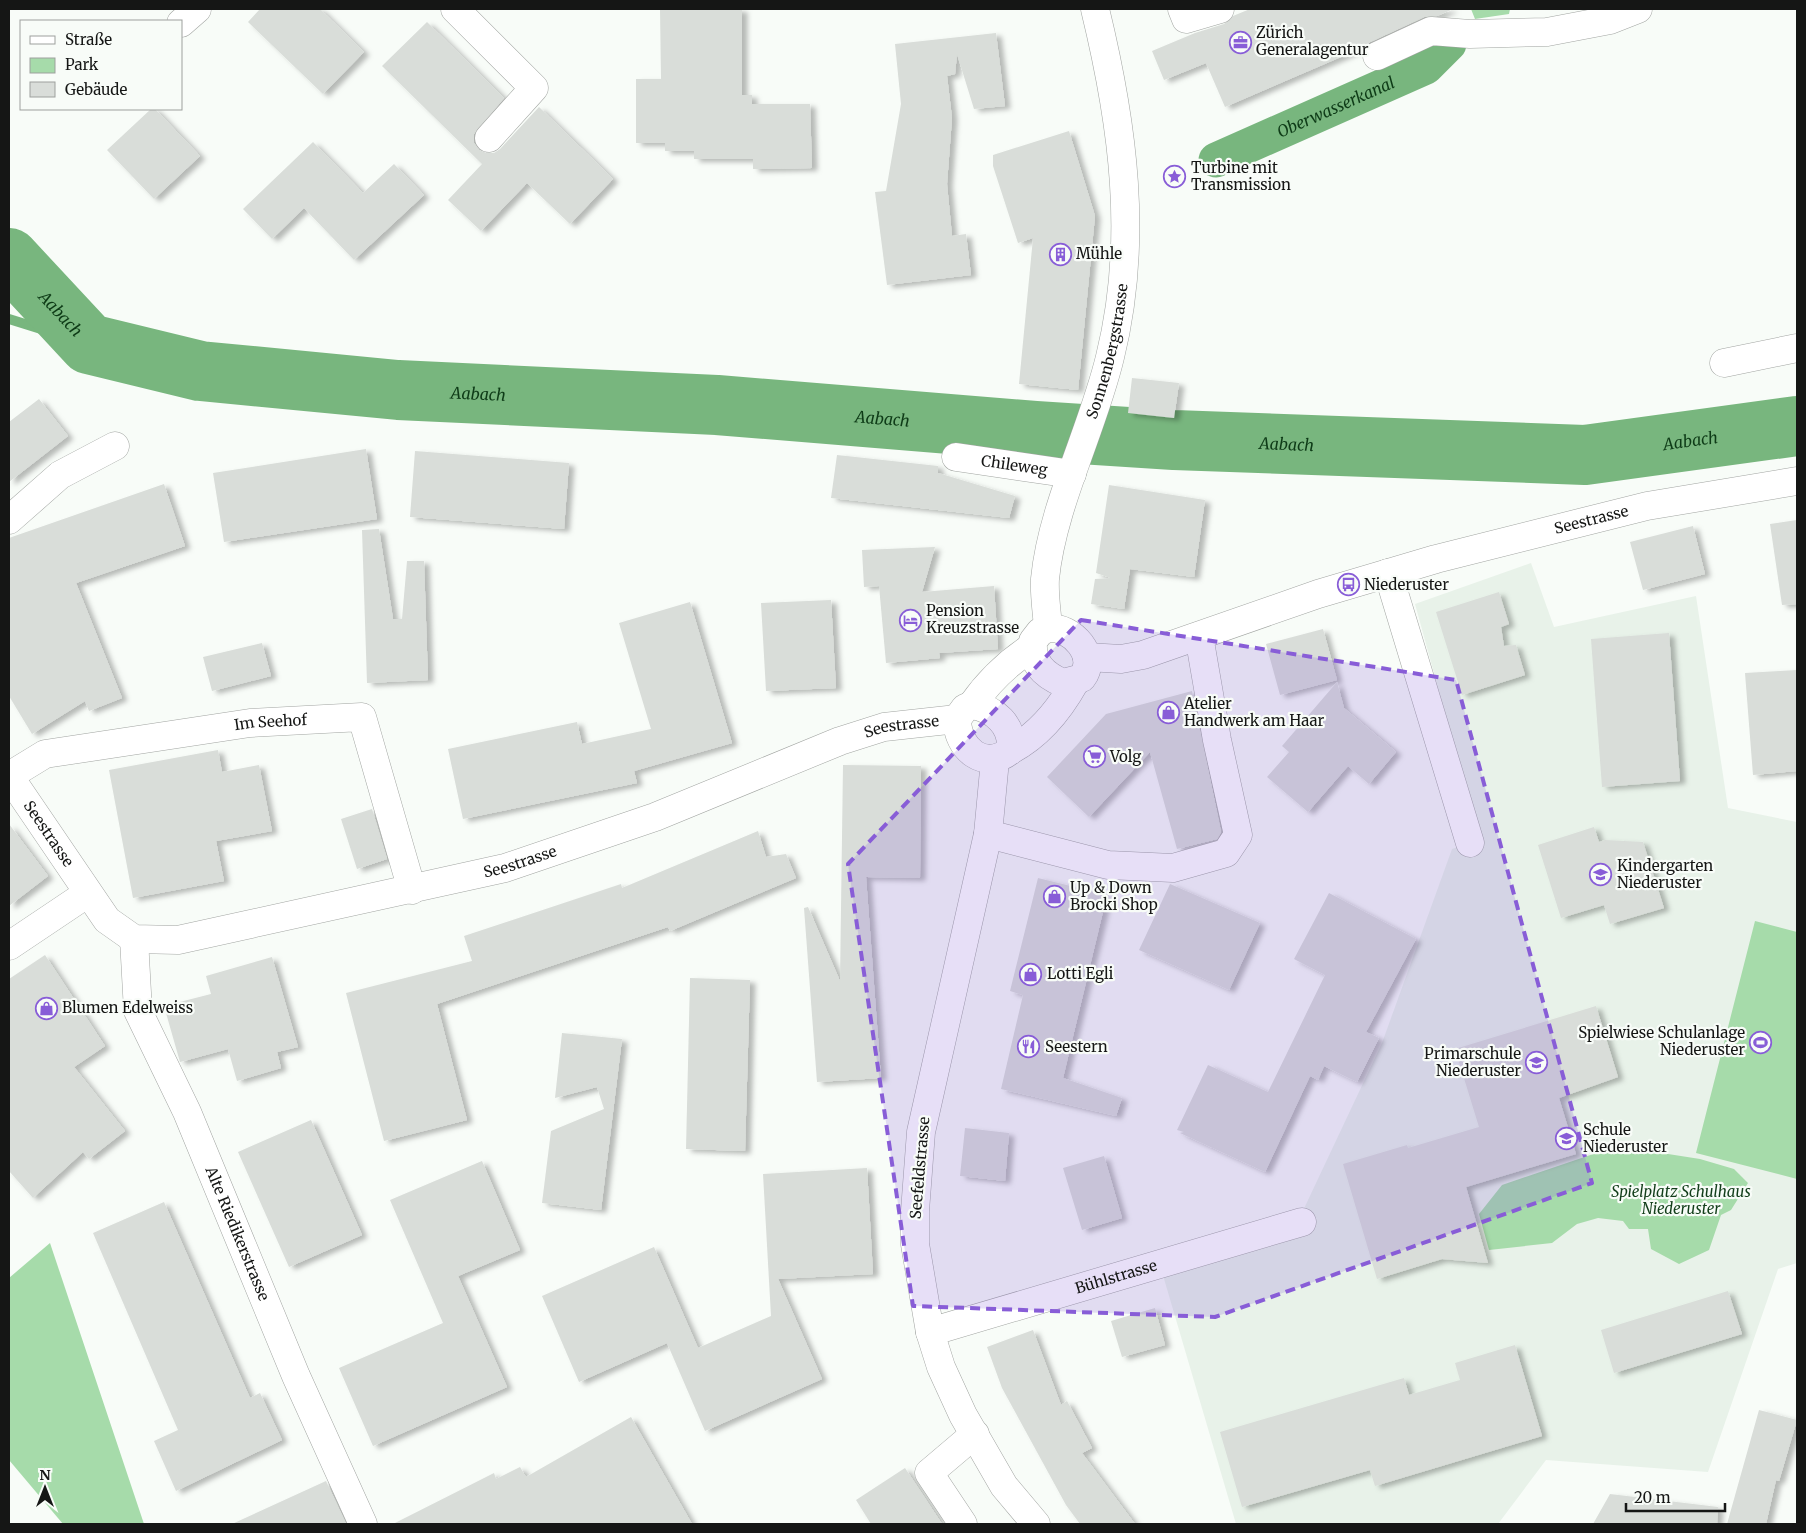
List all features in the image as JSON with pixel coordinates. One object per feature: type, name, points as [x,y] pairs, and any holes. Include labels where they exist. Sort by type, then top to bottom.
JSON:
[{"type":"street","points":[[182,22],[197,9]]},
{"type":"street","points":[[455,9],[534,88],[490,138]]},
{"type":"street","name":"Sonnenbergstrasse","points":[[1040,638],[1045,580],[1055,531],[1110,358],[1120,310],[1127,231],[1122,147],[1109,64],[1095,9]]},
{"type":"street","points":[[1182,9],[1186,19],[1220,9]]},
{"type":"street","points":[[1377,56],[1431,32],[1470,34],[1547,32],[1610,20],[1638,9]]},
{"type":"street","points":[[1724,363],[1797,348]]},
{"type":"street","points":[[9,520],[60,475],[115,446]]},
{"type":"street","name":"Chileweg","points":[[956,457],[1075,466]]},
{"type":"street","name":"Seestrasse","points":[[1086,657],[1121,659],[1143,654],[1388,572],[1647,506],[1797,482]]},
{"type":"street","points":[[1388,572],[1470,843]]},
{"type":"street","points":[[1056,628],[1079,641],[1086,657],[1086,672],[1075,682],[1066,699],[1030,740],[1003,755],[989,760],[976,755],[962,742],[965,712],[981,692],[1016,657],[1040,638],[1056,628]]},
{"type":"street","points":[[988,834],[1108,865],[1173,868],[1226,853],[1238,834],[1217,740],[1200,636]]},
{"type":"street","points":[[1040,638],[1034,658],[1046,674],[1063,683],[1075,682]]},
{"type":"street","points":[[965,712],[993,712],[1000,719],[1010,733],[1003,755]]},
{"type":"street","name":"Seestrasse","points":[[9,776],[107,920],[134,939],[178,940],[505,868],[570,848],[655,818],[814,751],[884,727],[965,712]]},
{"type":"street","name":"Im Seehof","points":[[9,776],[45,754],[250,723],[362,717],[412,890]]},
{"type":"street","name":"Seefeldstrasse","points":[[1003,755],[988,834],[921,1132],[915,1211],[915,1244],[930,1332],[941,1367],[963,1415],[1004,1486],[1036,1524]]},
{"type":"street","points":[[9,946],[88,893]]},
{"type":"street","name":"Alte Riedikerstrasse","points":[[134,939],[138,1011],[187,1112],[296,1376],[363,1524]]},
{"type":"street","name":"Bühlstrasse","points":[[930,1332],[1302,1222]]},
{"type":"street","points":[[963,1524],[929,1473],[975,1434]]},
{"type":"highlighted area","points":[[1081,620],[1456,680],[1592,1183],[1215,1317],[913,1306],[848,864]]},
{"type":"shaded area","name":"Schule Niederuster","points":[[1531,563],[1554,627],[1696,596],[1728,808],[1797,822],[1797,1263],[1778,1269],[1708,1472],[1546,1460],[1498,1524],[1236,1524],[1162,1272],[1292,1234],[1382,1043],[1452,849],[1480,840],[1415,604]]},
{"type":"green space","points":[[1471,9],[1510,9],[1509,14],[1475,19]]},
{"type":"green space","name":"Spielwiese Schulanlage Niederuster","points":[[1755,921],[1797,932],[1797,1179],[1696,1153]]},
{"type":"green space","name":"Spielplatz Schulhaus Niederuster","points":[[1617,1146],[1700,1159],[1734,1169],[1748,1183],[1731,1210],[1721,1215],[1709,1250],[1679,1264],[1651,1249],[1648,1229],[1629,1229],[1623,1221],[1598,1218],[1577,1224],[1552,1243],[1489,1250],[1479,1214],[1502,1185]]},
{"type":"green space","points":[[50,1243],[144,1524],[63,1524],[9,1460],[9,1278]]},
{"type":"building","points":[[260,9],[320,9],[364,52],[323,94],[248,22]]},
{"type":"building","points":[[660,9],[742,9],[742,95],[752,95],[752,104],[810,104],[812,168],[753,169],[753,159],[694,159],[694,151],[665,151],[665,143],[636,143],[636,79],[661,79]]},
{"type":"building","points":[[1250,9],[1453,9],[1437,16],[1424,17],[1370,42],[1364,47],[1225,107],[1206,63],[1164,80],[1152,51],[1195,33],[1224,24],[1233,16]]},
{"type":"building","points":[[427,22],[504,98],[474,134],[474,143],[479,150],[486,153],[494,153],[500,149],[539,107],[613,179],[570,224],[527,183],[481,231],[448,200],[482,164],[382,66]]},
{"type":"building","points":[[996,33],[1005,106],[974,109],[957,54],[955,74],[947,76],[952,118],[947,184],[952,236],[966,234],[971,275],[887,285],[875,192],[886,191],[901,104],[895,44]]},
{"type":"building","points":[[150,110],[156,110],[200,156],[154,199],[107,150]]},
{"type":"building","name":"Mühle","points":[[1069,131],[1095,216],[1078,390],[1019,384],[1033,238],[1018,243],[993,166],[993,155]]},
{"type":"building","points":[[313,142],[363,193],[394,164],[424,195],[354,260],[304,208],[272,239],[243,209]]},
{"type":"building","points":[[1132,378],[1179,383],[1174,418],[1128,413]]},
{"type":"building","points":[[39,399],[68,436],[9,482],[9,422]]},
{"type":"building","points":[[366,449],[377,519],[224,542],[213,473]]},
{"type":"building","points":[[415,451],[569,463],[564,529],[410,517]]},
{"type":"building","points":[[837,455],[938,466],[938,473],[1015,496],[1009,518],[831,498]]},
{"type":"building","points":[[164,484],[185,546],[76,583],[122,698],[89,711],[85,701],[32,734],[9,696],[9,538]]},
{"type":"building","points":[[1109,485],[1205,500],[1194,577],[1130,569],[1124,609],[1091,604],[1095,579],[1111,578],[1096,573]]},
{"type":"building","points":[[1797,520],[1797,604],[1782,605],[1770,524]]},
{"type":"building","points":[[1693,526],[1705,574],[1643,590],[1630,542]]},
{"type":"building","points":[[379,529],[393,619],[402,619],[407,561],[424,561],[428,680],[367,683],[362,530]]},
{"type":"building","points":[[935,547],[922,592],[994,586],[998,649],[939,653],[940,658],[886,663],[879,586],[864,587],[862,550]]},
{"type":"building","points":[[1499,592],[1509,624],[1501,627],[1504,646],[1516,645],[1525,675],[1462,695],[1436,612]]},
{"type":"building","points":[[831,600],[836,688],[766,691],[761,603]]},
{"type":"building","points":[[690,602],[732,743],[634,771],[637,783],[463,819],[448,749],[577,722],[582,744],[651,729],[619,623]]},
{"type":"building","points":[[1323,629],[1337,680],[1280,695],[1266,644]]},
{"type":"building","points":[[1669,633],[1680,781],[1602,787],[1591,639]]},
{"type":"building","points":[[262,643],[271,676],[212,691],[203,657]]},
{"type":"building","points":[[1797,670],[1797,771],[1753,775],[1745,673]]},
{"type":"building","points":[[1337,682],[1344,708],[1396,752],[1369,784],[1348,766],[1308,812],[1267,777],[1289,752],[1282,746]]},
{"type":"building","points":[[1192,691],[1221,832],[1217,839],[1177,849],[1150,752],[1089,817],[1047,777],[1106,714]]},
{"type":"building","points":[[218,750],[222,772],[259,765],[272,831],[216,841],[224,881],[133,898],[109,770]]},
{"type":"building","points":[[843,765],[921,766],[920,878],[866,877],[881,1078],[817,1082],[804,908],[808,907],[840,981]]},
{"type":"building","points":[[372,809],[387,859],[357,869],[341,819]]},
{"type":"building","points":[[9,824],[48,876],[9,906]]},
{"type":"building","name":"Kindergarten Niederuster","points":[[1594,827],[1599,842],[1605,840],[1643,842],[1664,908],[1610,924],[1604,905],[1561,918],[1538,845]]},
{"type":"building","points":[[758,831],[766,857],[786,854],[796,878],[670,931],[668,927],[437,1004],[467,1120],[384,1141],[346,993],[472,961],[464,936],[621,884],[622,888]]},
{"type":"building","points":[[1038,878],[1107,895],[1063,1078],[1122,1098],[1116,1116],[1001,1089],[1023,995],[1010,991]]},
{"type":"building","points":[[1170,884],[1260,923],[1229,990],[1139,950]]},
{"type":"building","points":[[1329,893],[1416,939],[1366,1032],[1379,1038],[1357,1082],[1324,1066],[1318,1080],[1310,1076],[1265,1172],[1177,1130],[1208,1065],[1268,1092],[1325,975],[1294,959]]},
{"type":"building","points":[[45,955],[105,1046],[74,1067],[125,1131],[89,1159],[83,1152],[33,1198],[9,1171],[9,979]]},
{"type":"building","points":[[272,957],[298,1047],[277,1052],[281,1068],[237,1081],[228,1049],[180,1062],[164,1006],[211,994],[206,976]]},
{"type":"building","points":[[690,978],[750,980],[745,1151],[686,1149]]},
{"type":"building","points":[[1596,1006],[1618,1077],[1559,1098],[1576,1154],[1466,1187],[1488,1263],[1442,1259],[1377,1279],[1343,1164],[1407,1145],[1408,1148],[1479,1127],[1455,1049]]},
{"type":"building","points":[[562,1033],[622,1039],[601,1210],[542,1203],[551,1131],[604,1109],[597,1087],[555,1098]]},
{"type":"building","points":[[311,1120],[362,1235],[289,1267],[238,1152]]},
{"type":"building","points":[[965,1128],[1009,1133],[1005,1181],[960,1176]]},
{"type":"building","points":[[1104,1156],[1122,1218],[1082,1230],[1063,1168]]},
{"type":"building","points":[[482,1161],[520,1250],[458,1276],[507,1387],[373,1446],[339,1368],[443,1323],[390,1200]]},
{"type":"building","points":[[867,1168],[873,1274],[778,1279],[822,1379],[705,1431],[667,1343],[579,1382],[542,1296],[654,1247],[698,1348],[771,1316],[763,1174]]},
{"type":"building","points":[[164,1202],[250,1398],[260,1393],[282,1440],[176,1491],[154,1441],[178,1430],[93,1233]]},
{"type":"building","points":[[1728,1291],[1742,1334],[1614,1373],[1601,1330]]},
{"type":"building","points":[[1155,1308],[1165,1345],[1122,1357],[1111,1321]]},
{"type":"building","points":[[1033,1330],[1061,1405],[1067,1401],[1092,1448],[1082,1453],[1135,1524],[1080,1524],[1066,1505],[1002,1388],[987,1347]]},
{"type":"building","points":[[1515,1345],[1542,1436],[1375,1486],[1370,1470],[1242,1507],[1220,1432],[1404,1378],[1409,1395],[1460,1380],[1455,1363]]},
{"type":"building","points":[[1759,1410],[1797,1420],[1779,1481],[1776,1480],[1766,1524],[1727,1524]]},
{"type":"building","points":[[631,1417],[692,1524],[393,1524],[494,1473],[496,1479],[520,1467],[526,1477]]},
{"type":"building","points":[[905,1468],[942,1524],[871,1524],[856,1500]]},
{"type":"building","points":[[326,1481],[346,1524],[232,1524]]},
{"type":"building","points":[[1610,1494],[1718,1507],[1717,1524],[1593,1524]]},
{"type":"waterway","name":"Oberwasserkanal","points":[[1216,160],[1426,67],[1449,44]]},
{"type":"waterway","name":"Aabach","points":[[9,258],[89,344],[200,371],[398,390],[717,405],[1035,431],[1174,440],[1585,455],[1797,426]]},
{"type":"waterway","points":[[9,319],[89,344]]},
{"type":"place","name":"Zürich Generalagentur","points":[[1240,42]]},
{"type":"place","name":"Turbine mit Transmission","points":[[1175,177]]},
{"type":"place","name":"Mühle","points":[[1060,254]]},
{"type":"place","name":"Niederuster","points":[[1348,585]]},
{"type":"place","name":"Pension Kreuzstrasse","points":[[910,620]]},
{"type":"place","name":"Atelier Handwerk am Haar","points":[[1168,713]]},
{"type":"place","name":"Volg","points":[[1094,757]]},
{"type":"place","name":"Kindergarten Niederuster","points":[[1601,875]]},
{"type":"place","name":"Up & Down Brocki Shop","points":[[1054,897]]},
{"type":"place","name":"Lotti Egli","points":[[1031,974]]},
{"type":"place","name":"Blumen Edelweiss","points":[[46,1008]]},
{"type":"place","name":"Spielwiese Schulanlage Niederuster","points":[[1761,1042]]},
{"type":"place","name":"Seestern","points":[[1029,1047]]},
{"type":"place","name":"Primarschule Niederuster","points":[[1537,1063]]},
{"type":"place","name":"Schule Niederuster","points":[[1567,1139]]}]
